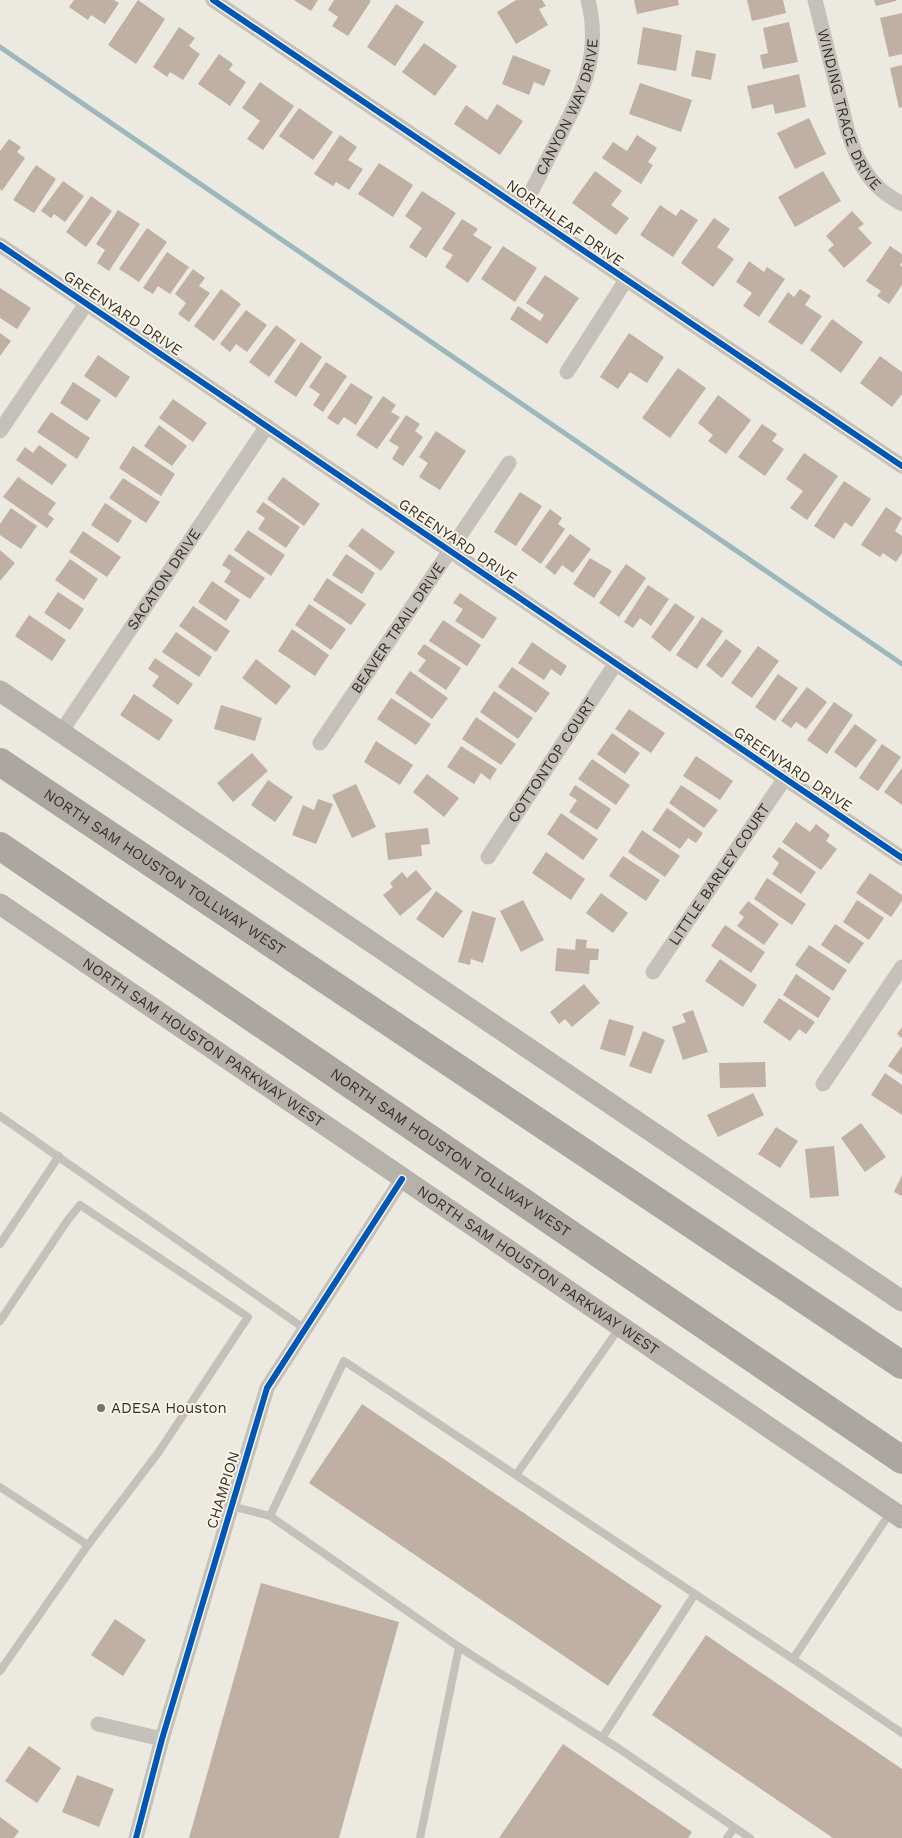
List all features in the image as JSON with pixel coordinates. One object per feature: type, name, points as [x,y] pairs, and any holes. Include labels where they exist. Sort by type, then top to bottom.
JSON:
[{"type":"highway","name":"NORTH SAM HOUSTON TOLLWAY WEST","points":[[0,762],[902,1365]]},
{"type":"highway","name":"NORTH SAM HOUSTON TOLLWAY WEST","points":[[0,846],[902,1460]]},
{"type":"main road","points":[[0,691],[902,1301]]},
{"type":"main road","name":"NORTH SAM HOUSTON PARKWAY WEST","points":[[0,904],[897,1515]]},
{"type":"street","name":"NORTHLEAF DRIVE","points":[[214,0],[523,208],[626,280],[901,463]]},
{"type":"street","name":"CANYON WAY DRIVE","points":[[523,208],[578,103],[585,84],[592,44],[592,24],[588,0]]},
{"type":"street","name":"WINDING TRACE DRIVE","points":[[815,0],[855,153],[866,173],[879,189],[902,204]]},
{"type":"street","name":"GREENYARD DRIVE","points":[[0,245],[902,858]]},
{"type":"street","points":[[567,372],[626,280]]},
{"type":"street","points":[[0,432],[86,304]]},
{"type":"street","name":"SACATON DRIVE","points":[[61,732],[267,426]]},
{"type":"street","name":"BEAVER TRAIL DRIVE","points":[[320,743],[509,463]]},
{"type":"street","name":"COTTONTOP COURT","points":[[488,857],[616,664]]},
{"type":"street","name":"LITTLE BARLEY COURT","points":[[653,972],[785,778]]},
{"type":"street","points":[[823,1084],[902,968]]},
{"type":"street","name":"CHAMPION","points":[[136,1838],[162,1739],[266,1388],[402,1179]]},
{"type":"street","points":[[98,1724],[162,1739]]},
{"type":"lane","points":[[0,1116],[305,1329]]},
{"type":"lane","points":[[0,1244],[59,1156]]},
{"type":"lane","points":[[0,1321],[67,1221],[80,1205],[248,1317],[158,1453],[88,1545],[0,1672]]},
{"type":"lane","points":[[516,1475],[620,1327]]},
{"type":"lane","points":[[270,1516],[344,1360],[793,1658],[902,1733]]},
{"type":"lane","points":[[0,1487],[88,1545]]},
{"type":"lane","points":[[231,1506],[270,1516],[459,1647],[602,1738],[750,1838]]},
{"type":"lane","points":[[793,1658],[897,1515]]},
{"type":"lane","points":[[602,1738],[695,1594]]},
{"type":"lane","points":[[420,1838],[459,1647]]},
{"type":"lane","points":[[727,1838],[734,1828]]},
{"type":"building","points":[[74,0],[114,0],[119,3],[105,24],[91,15],[88,20],[69,7]]},
{"type":"building","points":[[138,0],[165,19],[136,64],[108,45]]},
{"type":"building","points":[[294,0],[318,0],[311,11]]},
{"type":"building","points":[[334,0],[371,1],[348,36],[332,26],[338,17],[328,10]]},
{"type":"building","points":[[516,0],[542,0],[546,6],[539,9],[548,25],[516,44],[497,12]]},
{"type":"building","points":[[634,0],[678,0],[679,5],[637,14]]},
{"type":"building","points":[[747,0],[783,0],[786,13],[752,21]]},
{"type":"building","points":[[874,0],[896,0],[896,1],[876,6]]},
{"type":"building","points":[[396,4],[424,22],[395,66],[367,47]]},
{"type":"building","points":[[902,13],[902,54],[889,57],[880,18]]},
{"type":"building","points":[[789,22],[798,62],[763,69],[760,55],[768,53],[763,28]]},
{"type":"building","points":[[179,27],[195,38],[189,46],[200,54],[183,80],[170,72],[167,77],[153,67]]},
{"type":"building","points":[[643,27],[682,35],[676,71],[637,64]]},
{"type":"building","points":[[424,43],[457,66],[435,96],[402,72]]},
{"type":"building","points":[[696,50],[716,54],[711,80],[691,76]]},
{"type":"building","points":[[219,54],[233,64],[229,70],[246,82],[230,106],[198,84]]},
{"type":"building","points":[[513,55],[551,70],[544,86],[534,82],[529,95],[502,84]]},
{"type":"building","points":[[902,65],[902,107],[899,108],[890,68]]},
{"type":"building","points":[[799,74],[806,107],[775,114],[773,104],[752,109],[747,86]]},
{"type":"building","points":[[260,82],[294,106],[263,150],[247,139],[260,121],[242,108]]},
{"type":"building","points":[[640,83],[692,100],[681,132],[629,114]]},
{"type":"building","points":[[497,104],[523,121],[500,155],[454,124],[466,105],[487,120]]},
{"type":"building","points":[[299,108],[333,132],[313,160],[279,136]]},
{"type":"building","points":[[809,118],[826,154],[795,169],[777,133]]},
{"type":"building","points":[[340,135],[357,147],[348,160],[363,169],[349,190],[336,182],[333,186],[314,174]]},
{"type":"building","points":[[637,135],[657,148],[648,162],[653,165],[641,184],[602,158],[613,142],[627,151]]},
{"type":"building","points":[[9,139],[21,147],[17,152],[25,158],[2,191],[0,189],[0,151]]},
{"type":"building","points":[[379,163],[413,185],[393,217],[358,194]]},
{"type":"building","points":[[36,165],[56,179],[34,213],[13,200]]},
{"type":"building","points":[[595,171],[622,191],[611,205],[629,218],[616,235],[572,203]]},
{"type":"building","points":[[823,171],[841,201],[795,227],[778,197]]},
{"type":"building","points":[[63,181],[84,196],[65,222],[54,214],[51,218],[41,211]]},
{"type":"building","points":[[422,191],[456,213],[426,258],[409,247],[422,228],[405,216]]},
{"type":"building","points":[[91,196],[112,211],[86,247],[66,232]]},
{"type":"building","points":[[660,205],[676,216],[681,209],[698,220],[673,257],[640,235]]},
{"type":"building","points":[[118,210],[140,224],[109,271],[97,263],[105,250],[96,244]]},
{"type":"building","points":[[852,211],[864,224],[858,228],[872,243],[844,268],[828,250],[834,245],[826,236]]},
{"type":"building","points":[[714,218],[730,229],[717,247],[734,259],[713,287],[681,263]]},
{"type":"building","points":[[462,219],[478,229],[473,235],[492,247],[468,283],[445,267],[453,255],[442,249]]},
{"type":"building","points":[[147,228],[167,242],[139,282],[119,269]]},
{"type":"building","points":[[503,246],[537,268],[515,302],[481,279]]},
{"type":"building","points":[[890,246],[902,254],[900,265],[902,267],[902,285],[889,304],[877,296],[881,291],[866,281]]},
{"type":"building","points":[[167,252],[189,267],[170,294],[158,286],[153,294],[143,288]]},
{"type":"building","points":[[749,261],[764,272],[767,267],[785,279],[759,317],[743,306],[752,293],[736,282]]},
{"type":"building","points":[[193,269],[205,278],[199,286],[210,293],[189,322],[178,314],[186,303],[175,294]]},
{"type":"building","points":[[545,275],[579,298],[547,344],[510,319],[518,306],[540,321],[544,315],[526,303]]},
{"type":"building","points":[[0,288],[31,308],[17,329],[0,318]]},
{"type":"building","points":[[221,289],[241,304],[214,341],[194,326]]},
{"type":"building","points":[[800,289],[811,296],[805,305],[822,316],[802,345],[768,322],[788,292],[794,297]]},
{"type":"building","points":[[246,310],[267,325],[247,352],[236,344],[230,352],[220,344]]},
{"type":"building","points":[[832,319],[863,342],[841,373],[810,350]]},
{"type":"building","points":[[276,325],[296,340],[269,377],[249,362]]},
{"type":"building","points":[[0,333],[11,341],[0,356]]},
{"type":"building","points":[[629,333],[664,357],[647,383],[630,372],[618,389],[600,377]]},
{"type":"building","points":[[301,342],[322,357],[296,397],[274,382]]},
{"type":"building","points":[[98,355],[130,377],[116,398],[84,376]]},
{"type":"building","points":[[880,356],[902,372],[902,394],[892,407],[860,383]]},
{"type":"building","points":[[326,362],[347,376],[323,412],[313,405],[320,394],[309,387]]},
{"type":"building","points":[[678,368],[706,388],[670,438],[642,418]]},
{"type":"building","points":[[73,382],[101,400],[87,421],[60,403]]},
{"type":"building","points":[[351,383],[373,397],[356,425],[344,417],[338,425],[327,418]]},
{"type":"building","points":[[718,395],[751,420],[726,454],[708,441],[713,435],[698,423]]},
{"type":"building","points":[[383,396],[396,405],[391,412],[400,417],[377,449],[356,435]]},
{"type":"building","points":[[173,399],[207,423],[193,442],[159,418]]},
{"type":"building","points":[[51,412],[90,438],[77,459],[37,432]]},
{"type":"building","points":[[406,415],[420,424],[415,431],[423,437],[403,466],[392,459],[399,447],[389,441]]},
{"type":"building","points":[[762,424],[777,434],[772,441],[784,449],[765,476],[738,457]]},
{"type":"building","points":[[159,425],[187,446],[172,466],[144,446]]},
{"type":"building","points":[[436,431],[466,451],[440,490],[419,477],[428,463],[419,457]]},
{"type":"building","points":[[39,445],[67,465],[52,485],[16,460],[25,447],[33,453]]},
{"type":"building","points":[[133,446],[175,474],[161,496],[119,468]]},
{"type":"building","points":[[804,453],[838,476],[807,520],[790,508],[803,491],[786,479]]},
{"type":"building","points":[[18,477],[56,503],[48,514],[54,519],[47,528],[3,497]]},
{"type":"building","points":[[283,477],[320,504],[304,526],[267,499]]},
{"type":"building","points":[[123,478],[160,502],[146,523],[109,498]]},
{"type":"building","points":[[844,481],[871,499],[852,527],[845,522],[834,539],[814,526]]},
{"type":"building","points":[[520,492],[542,506],[516,546],[494,532]]},
{"type":"building","points":[[263,502],[300,527],[286,548],[258,529],[265,518],[256,512]]},
{"type":"building","points":[[105,503],[132,521],[118,543],[91,525]]},
{"type":"building","points":[[886,507],[902,518],[895,531],[902,536],[902,553],[896,562],[883,553],[880,557],[861,545]]},
{"type":"building","points":[[11,508],[37,526],[21,549],[0,535],[0,524]]},
{"type":"building","points":[[550,509],[562,518],[558,524],[565,529],[541,564],[521,550]]},
{"type":"building","points":[[362,528],[395,552],[381,571],[348,546]]},
{"type":"building","points":[[248,530],[285,555],[271,576],[234,550]]},
{"type":"building","points":[[83,531],[121,557],[107,577],[69,552]]},
{"type":"building","points":[[570,534],[591,549],[573,573],[562,565],[555,575],[545,567]]},
{"type":"building","points":[[0,550],[15,563],[0,581]]},
{"type":"building","points":[[229,554],[265,578],[250,599],[224,582],[231,571],[222,565]]},
{"type":"building","points":[[346,554],[375,573],[362,594],[332,575]]},
{"type":"building","points":[[590,558],[612,571],[594,598],[573,584]]},
{"type":"building","points":[[70,559],[98,579],[84,600],[55,580]]},
{"type":"building","points":[[626,564],[646,578],[619,617],[599,603]]},
{"type":"building","points":[[327,578],[366,604],[351,625],[313,600]]},
{"type":"building","points":[[212,581],[240,600],[226,621],[198,602]]},
{"type":"building","points":[[648,585],[669,599],[651,626],[640,618],[633,628],[624,622]]},
{"type":"building","points":[[58,592],[84,609],[70,630],[44,613]]},
{"type":"building","points":[[460,593],[497,618],[483,639],[455,621],[463,609],[453,603]]},
{"type":"building","points":[[675,603],[695,617],[670,652],[651,637]]},
{"type":"building","points":[[309,604],[346,629],[331,650],[295,625]]},
{"type":"building","points":[[193,606],[230,631],[216,652],[179,626]]},
{"type":"building","points":[[29,615],[66,640],[52,661],[15,636]]},
{"type":"building","points":[[702,617],[723,631],[697,669],[676,655]]},
{"type":"building","points":[[443,620],[481,645],[467,666],[429,641]]},
{"type":"building","points":[[292,629],[329,655],[315,676],[278,651]]},
{"type":"building","points":[[176,632],[212,657],[199,677],[162,652]]},
{"type":"building","points":[[726,639],[742,651],[722,678],[706,665]]},
{"type":"building","points":[[532,642],[567,666],[561,676],[551,669],[544,680],[518,663]]},
{"type":"building","points":[[424,644],[461,668],[446,690],[418,671],[426,660],[417,654]]},
{"type":"building","points":[[758,646],[779,661],[752,698],[731,683]]},
{"type":"building","points":[[155,658],[193,684],[178,705],[152,686],[159,676],[148,669]]},
{"type":"building","points":[[256,659],[291,686],[276,705],[242,678]]},
{"type":"building","points":[[512,667],[550,693],[536,713],[498,687]]},
{"type":"building","points":[[410,671],[448,698],[432,719],[395,693]]},
{"type":"building","points":[[778,674],[798,688],[775,721],[755,707]]},
{"type":"building","points":[[807,687],[827,702],[806,729],[796,722],[791,728],[781,721]]},
{"type":"building","points":[[494,691],[533,718],[518,739],[480,712]]},
{"type":"building","points":[[134,694],[173,720],[159,741],[120,715]]},
{"type":"building","points":[[391,698],[431,724],[416,745],[377,719]]},
{"type":"building","points":[[834,702],[853,715],[827,754],[807,740]]},
{"type":"building","points":[[221,705],[262,718],[255,741],[214,729]]},
{"type":"building","points":[[629,709],[665,733],[651,753],[615,729]]},
{"type":"building","points":[[476,717],[516,744],[501,765],[462,739]]},
{"type":"building","points":[[855,724],[877,740],[856,768],[834,752]]},
{"type":"building","points":[[612,733],[640,753],[625,774],[597,754]]},
{"type":"building","points":[[376,741],[413,765],[400,785],[364,762]]},
{"type":"building","points":[[882,744],[901,757],[878,791],[859,778]]},
{"type":"building","points":[[461,746],[497,769],[490,780],[481,773],[474,784],[447,767]]},
{"type":"building","points":[[252,753],[268,771],[233,802],[217,783]]},
{"type":"building","points":[[696,756],[733,781],[720,800],[683,776]]},
{"type":"building","points":[[592,759],[630,785],[616,805],[578,779]]},
{"type":"building","points":[[902,768],[902,805],[884,792]]},
{"type":"building","points":[[427,774],[459,798],[444,817],[413,792]]},
{"type":"building","points":[[268,780],[293,797],[275,822],[251,805]]},
{"type":"building","points":[[356,784],[376,827],[352,838],[332,795]]},
{"type":"building","points":[[575,785],[611,809],[597,830],[569,812],[577,800],[569,795]]},
{"type":"building","points":[[681,785],[718,810],[704,828],[669,803]]},
{"type":"building","points":[[318,799],[333,804],[316,844],[292,835],[303,805],[314,810]]},
{"type":"building","points":[[667,808],[703,833],[696,843],[688,838],[680,849],[652,830]]},
{"type":"building","points":[[561,813],[598,839],[583,860],[547,834]]},
{"type":"building","points":[[796,822],[810,832],[816,824],[830,835],[826,841],[837,849],[821,870],[782,842]]},
{"type":"building","points":[[428,828],[430,844],[421,845],[422,856],[388,860],[385,833]]},
{"type":"building","points":[[642,830],[680,856],[665,877],[628,852]]},
{"type":"building","points":[[779,847],[816,872],[801,894],[772,874],[779,863],[772,857]]},
{"type":"building","points":[[546,852],[585,879],[571,900],[532,873]]},
{"type":"building","points":[[623,856],[660,880],[646,901],[609,876]]},
{"type":"building","points":[[416,870],[432,889],[400,916],[383,895],[393,887],[390,883],[402,872],[407,878]]},
{"type":"building","points":[[870,873],[902,895],[902,901],[891,917],[856,893]]},
{"type":"building","points":[[767,878],[806,904],[792,925],[754,899]]},
{"type":"building","points":[[436,891],[463,911],[443,938],[416,919]]},
{"type":"building","points":[[601,893],[628,913],[613,933],[586,913]]},
{"type":"building","points":[[523,900],[544,940],[521,952],[500,911]]},
{"type":"building","points":[[857,900],[884,918],[869,940],[843,922]]},
{"type":"building","points":[[748,901],[779,924],[764,945],[737,926],[744,917],[739,913]]},
{"type":"building","points":[[472,911],[496,918],[483,963],[471,959],[470,965],[458,962]]},
{"type":"building","points":[[835,924],[864,943],[849,964],[821,945]]},
{"type":"building","points":[[725,925],[765,952],[751,973],[711,946]]},
{"type":"building","points":[[576,939],[587,940],[586,948],[599,949],[598,960],[590,960],[589,974],[555,971],[557,948],[575,950]]},
{"type":"building","points":[[809,945],[847,970],[833,991],[795,965]]},
{"type":"building","points":[[720,959],[757,985],[743,1007],[705,981]]},
{"type":"building","points":[[796,974],[831,998],[818,1018],[783,995]]},
{"type":"building","points":[[584,984],[600,1003],[572,1027],[565,1019],[559,1024],[550,1012]]},
{"type":"building","points":[[779,998],[815,1022],[806,1034],[799,1029],[790,1041],[763,1022]]},
{"type":"building","points":[[693,1010],[708,1052],[683,1060],[672,1027],[686,1022],[682,1014]]},
{"type":"building","points":[[609,1019],[634,1026],[625,1056],[600,1049]]},
{"type":"building","points":[[902,1027],[902,1038],[897,1034]]},
{"type":"building","points":[[643,1031],[665,1040],[651,1074],[629,1066]]},
{"type":"building","points":[[902,1046],[902,1075],[888,1066]]},
{"type":"building","points":[[765,1062],[766,1087],[720,1088],[719,1063]]},
{"type":"building","points":[[885,1073],[902,1085],[902,1115],[871,1095]]},
{"type":"building","points":[[753,1093],[764,1115],[718,1137],[707,1115]]},
{"type":"building","points":[[861,1123],[886,1157],[865,1172],[841,1138]]},
{"type":"building","points":[[776,1127],[798,1141],[780,1168],[758,1154]]},
{"type":"building","points":[[834,1146],[839,1196],[810,1198],[805,1149]]},
{"type":"building","points":[[902,1175],[902,1196],[894,1192]]},
{"type":"building","points":[[362,1404],[662,1606],[608,1686],[309,1483]]},
{"type":"building","points":[[261,1583],[399,1622],[339,1838],[189,1838]]},
{"type":"building","points":[[115,1619],[146,1640],[123,1676],[91,1655]]},
{"type":"building","points":[[706,1635],[902,1769],[902,1838],[833,1838],[652,1715]]},
{"type":"building","points":[[563,1744],[692,1832],[688,1838],[499,1838]]},
{"type":"building","points":[[29,1746],[61,1768],[37,1803],[5,1781]]},
{"type":"building","points":[[77,1775],[114,1789],[99,1827],[62,1812]]},
{"type":"building","points":[[0,1817],[19,1831],[14,1838],[0,1838]]},
{"type":"waterway","points":[[0,47],[902,664]]},
{"type":"cycle path","points":[[213,0],[902,466]]},
{"type":"cycle path","points":[[0,245],[902,858]]},
{"type":"cycle path","points":[[136,1838],[162,1739],[267,1388],[402,1179]]},
{"type":"place","name":"ADESA Houston","points":[[101,1408]]}]
